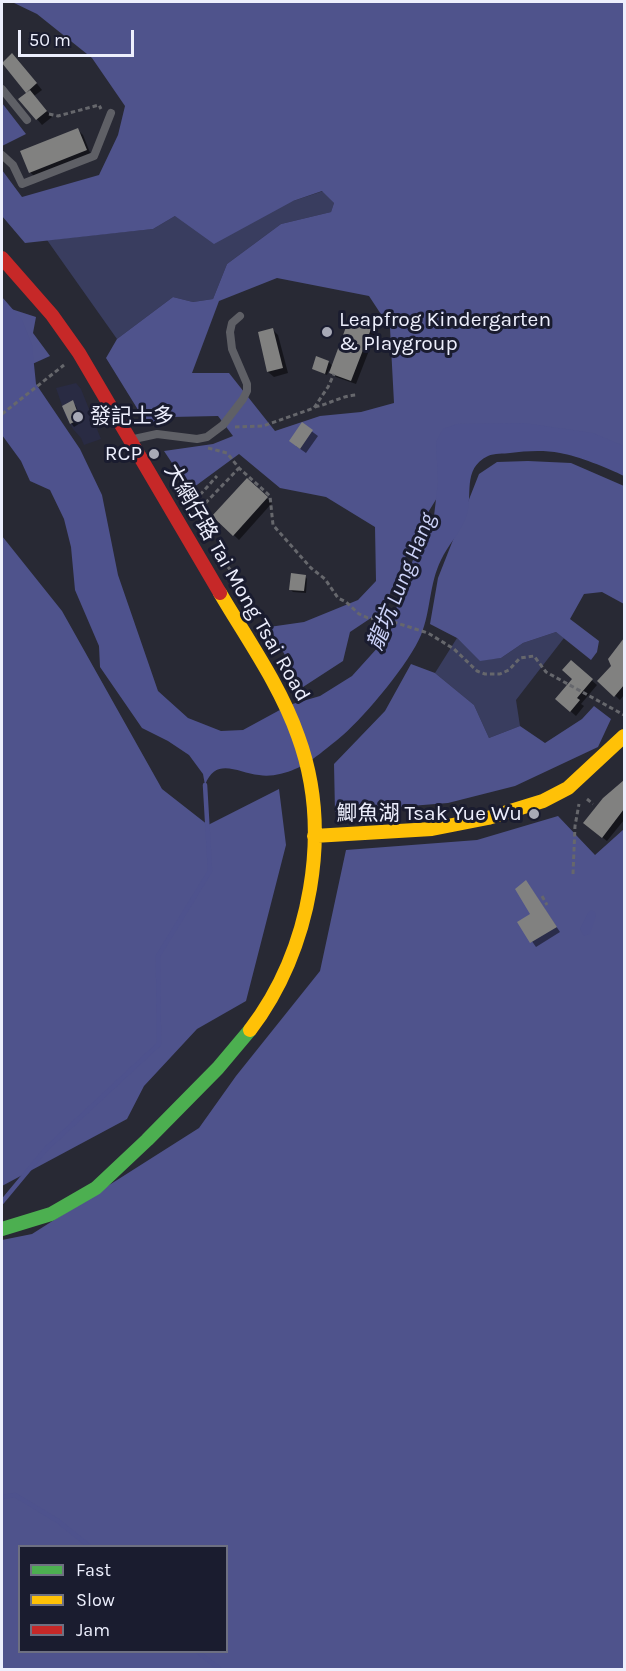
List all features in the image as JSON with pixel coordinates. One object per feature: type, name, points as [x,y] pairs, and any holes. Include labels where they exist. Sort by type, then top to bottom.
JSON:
[{"type":"street","name":"大網仔路 Tai Mong Tsai Road","points":[[2,258],[52,315],[78,353],[281,696],[307,765],[314,836],[312,870],[305,910],[296,941],[273,995],[243,1039],[211,1075],[102,1184],[54,1213],[2,1229]]},
{"type":"street","points":[[314,836],[432,828],[488,818],[543,801],[568,788],[624,736]]},
{"type":"lane","points":[[2,89],[27,120]]},
{"type":"lane","points":[[2,155],[13,165],[22,184],[72,165],[95,154],[111,113]]},
{"type":"lane","points":[[130,440],[157,434],[197,439],[207,437],[221,427],[247,391],[247,384],[231,344],[232,323],[240,316]]},
{"type":"path","points":[[49,114],[58,117],[99,105]]},
{"type":"path","points":[[2,414],[70,360]]},
{"type":"path","points":[[314,408],[328,387],[333,374]]},
{"type":"path","points":[[221,427],[262,426],[345,396],[356,395]]},
{"type":"path","points":[[182,437],[191,444],[227,453],[239,468],[270,496],[273,525],[311,568],[325,579],[338,598],[359,614],[368,618],[384,619],[428,633],[454,649],[477,671],[484,674],[500,674],[509,670],[520,658],[534,656],[546,672],[624,715]]},
{"type":"path","points":[[195,514],[239,468]]},
{"type":"path","points":[[177,520],[217,476]]},
{"type":"path","points":[[573,874],[575,826],[580,797]]},
{"type":"path","points":[[587,799],[593,804]]},
{"type":"path","points":[[542,896],[547,905]]},
{"type":"shaded area","points":[[12,2],[624,2],[624,448],[449,429],[440,493],[416,532],[383,610],[350,632],[343,661],[303,687],[269,627],[304,622],[358,600],[376,581],[375,527],[326,497],[280,488],[239,454],[190,490],[164,451],[213,444],[233,436],[218,416],[171,417],[148,426],[106,358],[117,339],[173,297],[193,302],[213,299],[227,264],[281,224],[331,212],[334,203],[322,191],[293,201],[214,244],[175,216],[153,229],[25,243],[2,216],[2,170],[22,197],[99,175],[118,135],[125,106],[92,58],[37,14]],"holes":[[[277,278],[369,296],[390,328],[394,403],[361,412],[320,416],[275,431],[229,373],[192,373],[219,301]]]},
{"type":"shaded area","points":[[2,103],[26,134],[2,146]]},
{"type":"shaded area","points":[[323,191],[334,203],[331,212],[281,224],[227,264],[213,299],[193,302],[173,297],[117,339],[47,240],[153,229],[175,216],[293,201]]},
{"type":"shaded area","points":[[2,297],[22,320],[32,345],[36,384],[80,449],[102,495],[118,575],[158,691],[188,718],[221,731],[243,730],[289,705],[320,696],[352,676],[380,645],[388,632],[417,548],[434,516],[438,482],[436,442],[443,429],[457,424],[524,423],[593,433],[624,446],[624,476],[584,459],[554,452],[529,451],[496,454],[480,461],[471,475],[466,517],[437,569],[421,635],[398,673],[375,702],[343,735],[301,767],[268,776],[228,768],[221,769],[210,776],[205,785],[203,774],[189,755],[142,728],[100,667],[99,646],[75,590],[71,547],[64,519],[50,490],[30,481],[21,461],[2,435]]},
{"type":"shaded area","points":[[2,306],[36,317],[33,333],[50,356],[19,370]]},
{"type":"shaded area","points":[[76,383],[81,389],[101,439],[84,445],[66,417],[56,388]]},
{"type":"shaded area","points":[[497,462],[571,463],[624,486],[624,604],[602,592],[584,594],[570,619],[599,641],[597,652],[591,660],[556,632],[523,643],[501,658],[480,661],[457,638],[430,624],[438,578],[479,474]]},
{"type":"shaded area","points":[[2,536],[62,611],[162,789],[208,825],[279,789],[286,845],[246,1001],[197,1029],[144,1086],[127,1119],[2,1186]]},
{"type":"shaded area","points":[[556,632],[564,638],[516,700],[520,726],[489,738],[474,705],[435,673],[457,638],[480,660],[501,658],[523,643]]},
{"type":"shaded area","points":[[411,664],[435,673],[474,705],[489,738],[520,726],[545,743],[582,719],[594,706],[611,719],[598,747],[515,786],[448,803],[335,812],[334,764],[385,711]]},
{"type":"shaded area","points":[[558,816],[595,855],[624,829],[624,1669],[2,1670],[2,1240],[32,1234],[199,1128],[236,1076],[320,971],[346,850],[477,840]]},
{"type":"shaded area","points":[[591,910],[596,916],[590,934],[584,936],[580,929]]},
{"type":"building","points":[[12,53],[37,83],[26,93],[2,63]]},
{"type":"building","points":[[30,90],[47,111],[36,120],[18,99]]},
{"type":"building","points":[[78,128],[87,150],[29,173],[20,151]]},
{"type":"building","points":[[355,318],[373,324],[351,381],[329,373],[346,327]]},
{"type":"building","points":[[273,328],[283,368],[267,372],[258,332]]},
{"type":"building","points":[[316,356],[329,361],[325,374],[312,369]]},
{"type":"building","points":[[73,400],[80,419],[70,424],[62,406]]},
{"type":"building","points":[[302,422],[313,430],[300,449],[289,441]]},
{"type":"building","points":[[247,478],[268,497],[233,536],[212,516]]},
{"type":"building","points":[[291,573],[306,575],[304,591],[289,590]]},
{"type":"building","points":[[624,638],[624,685],[614,697],[597,681],[611,666],[608,659]]},
{"type":"building","points":[[571,660],[593,679],[577,698],[580,700],[570,712],[555,699],[572,679],[562,670]]},
{"type":"building","points":[[624,780],[624,809],[602,838],[583,823],[603,798]]},
{"type":"building","points":[[526,880],[557,927],[530,943],[517,922],[530,914],[515,889]]},
{"type":"waterway","points":[[2,1202],[46,1149],[159,1044],[158,956],[210,871],[205,785]]},
{"type":"waterway","points":[[2,1497],[15,1495],[58,1521],[88,1545]]},
{"type":"waterway","points":[[199,1653],[221,1670]]},
{"type":"traffic: fast","points":[[2,1229],[51,1214],[96,1188],[218,1068],[250,1030]]},
{"type":"traffic: slow","points":[[220,593],[273,680],[291,717],[308,773],[314,811],[314,850],[310,889],[301,927],[288,964],[271,998],[250,1030]]},
{"type":"traffic: slow","points":[[314,836],[432,829],[488,818],[543,801],[568,788],[624,736]]},
{"type":"traffic: jam","points":[[2,258],[52,315],[79,353],[220,593]]},
{"type":"place","name":"Leapfrog Kindergarten & Playgroup","points":[[327,332]]},
{"type":"place","name":"發記士多","points":[[78,417]]},
{"type":"place","name":"RCP","points":[[154,454]]},
{"type":"place","name":"鯽魚湖 Tsak Yue Wu","points":[[534,814]]},
{"type":"water label","name":"龍坑 Lung Hang","points":[[402,582]]}]
